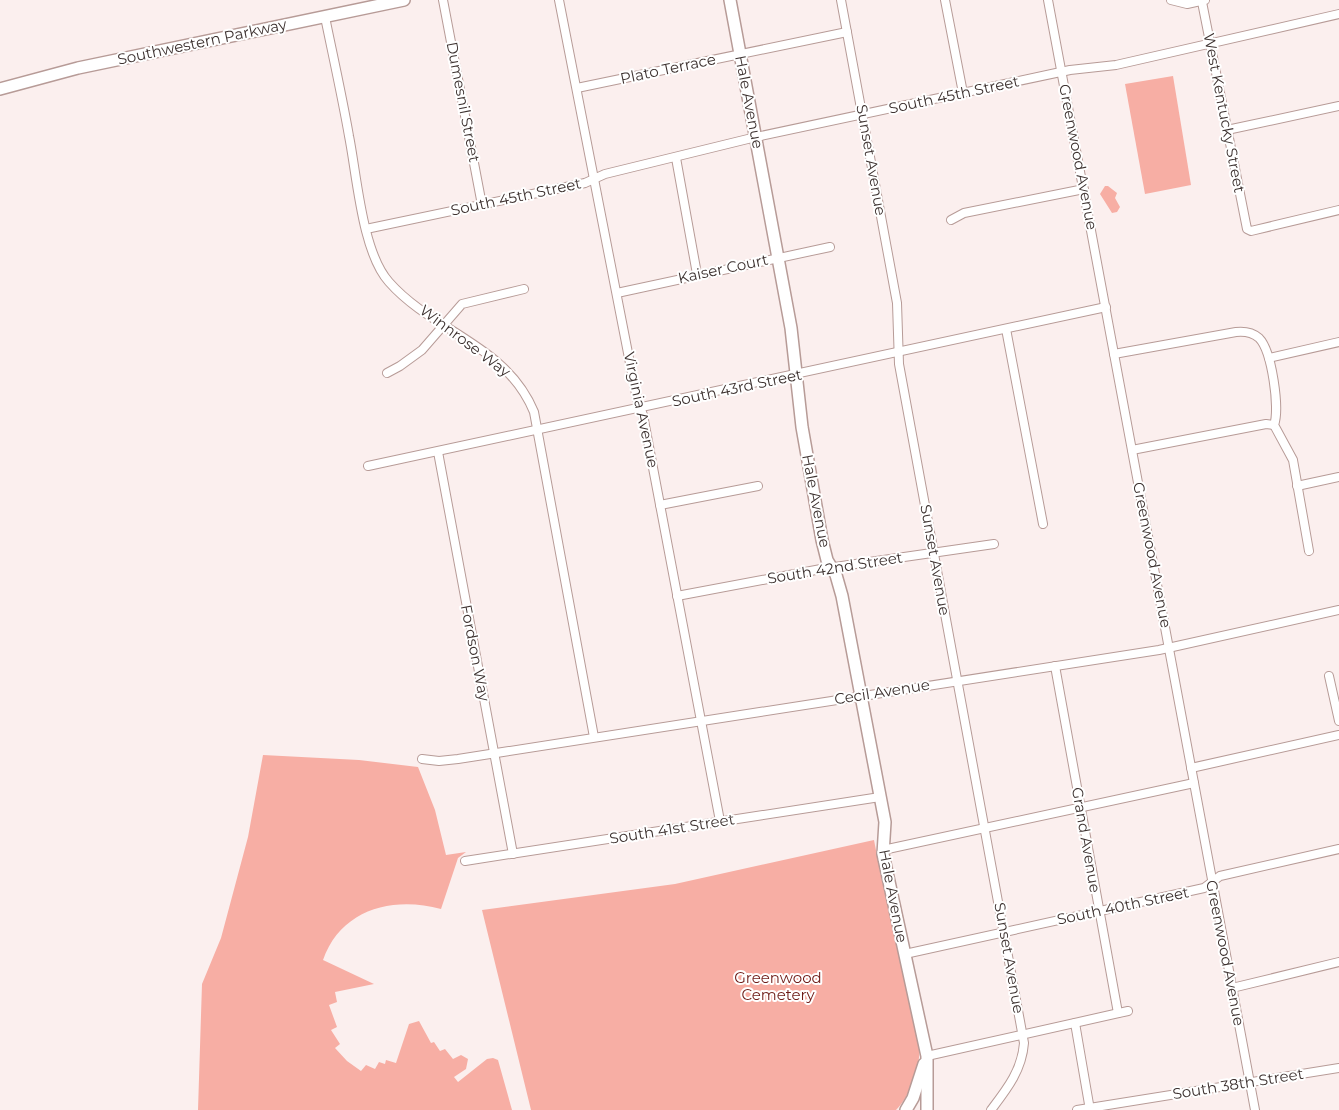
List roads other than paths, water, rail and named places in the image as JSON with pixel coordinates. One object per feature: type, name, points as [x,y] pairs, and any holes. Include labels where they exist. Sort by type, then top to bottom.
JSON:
[{"type":"street","name":"Southwestern Parkway","points":[[0,89],[78,68],[325,16],[364,4],[404,0]]},
{"type":"street","name":"Dumesnil Street","points":[[443,0],[482,205]]},
{"type":"street","name":"Virginia Avenue","points":[[559,0],[637,400],[641,408],[720,821]]},
{"type":"street","name":"Hale Avenue","points":[[730,0],[791,328],[802,427],[817,513],[824,550],[842,596],[885,822],[883,850],[928,1056]]},
{"type":"street","name":"Sunset Avenue","points":[[841,0],[897,303],[899,364],[1023,1036],[1022,1058],[1016,1076],[991,1110]]},
{"type":"street","points":[[945,0],[962,94]]},
{"type":"street","name":"Greenwood Avenue","points":[[1048,0],[1255,1110]]},
{"type":"street","points":[[1171,0],[1188,4],[1203,1]]},
{"type":"street","name":"West Kentucky Street","points":[[1203,1],[1247,229],[1251,231],[1339,210]]},
{"type":"street","name":"South 45th Street","points":[[366,229],[585,183],[605,174],[756,137],[1062,72],[1116,66],[1339,14]]},
{"type":"street","name":"Winnrose Way","points":[[325,16],[366,229],[373,254],[388,281],[408,299],[511,373],[527,396],[538,430],[594,737]]},
{"type":"street","name":"Plato Terrace","points":[[577,88],[847,32]]},
{"type":"street","points":[[1227,130],[1339,106]]},
{"type":"street","points":[[676,158],[697,274]]},
{"type":"street","points":[[951,220],[964,213],[1084,189]]},
{"type":"street","name":"Kaiser Court","points":[[617,292],[830,247]]},
{"type":"street","points":[[387,373],[422,350],[445,325],[458,307],[469,301],[524,289]]},
{"type":"street","name":"South 43rd Street","points":[[368,466],[1106,307]]},
{"type":"street","points":[[1006,329],[1043,524]]},
{"type":"street","points":[[1114,354],[1236,332],[1244,331],[1254,334],[1262,343],[1269,358],[1278,416],[1274,425]]},
{"type":"street","points":[[1269,358],[1339,342]]},
{"type":"street","points":[[1132,450],[1266,424],[1274,425]]},
{"type":"street","points":[[1274,425],[1291,456],[1309,551]]},
{"type":"street","name":"Fordson Way","points":[[438,452],[512,854]]},
{"type":"street","points":[[1297,486],[1339,477]]},
{"type":"street","points":[[660,505],[758,486]]},
{"type":"street","name":"South 42nd Street","points":[[677,596],[832,568],[994,544]]},
{"type":"street","name":"Cecil Avenue","points":[[422,759],[439,762],[493,752],[1169,648],[1339,610]]},
{"type":"street","name":"Grand Avenue","points":[[1055,666],[1118,1013]]},
{"type":"street","points":[[1330,676],[1339,721]]},
{"type":"street","points":[[1191,768],[1339,735]]},
{"type":"street","points":[[883,850],[1194,783]]},
{"type":"street","name":"South 41st Street","points":[[465,861],[880,796]]},
{"type":"street","name":"South 40th Street","points":[[905,954],[1204,888],[1220,876],[1339,849]]},
{"type":"street","points":[[1232,988],[1339,962]]},
{"type":"street","points":[[928,1056],[1128,1011]]},
{"type":"street","points":[[1075,1023],[1090,1109]]},
{"type":"street","points":[[906,1110],[913,1098],[928,1056]]},
{"type":"street","points":[[927,1110],[928,1056]]},
{"type":"street","name":"South 38th Street","points":[[1077,1110],[1339,1068]]},
{"type":"park label","name":"Greenwood Cemetery","points":[[778,986]]}]
